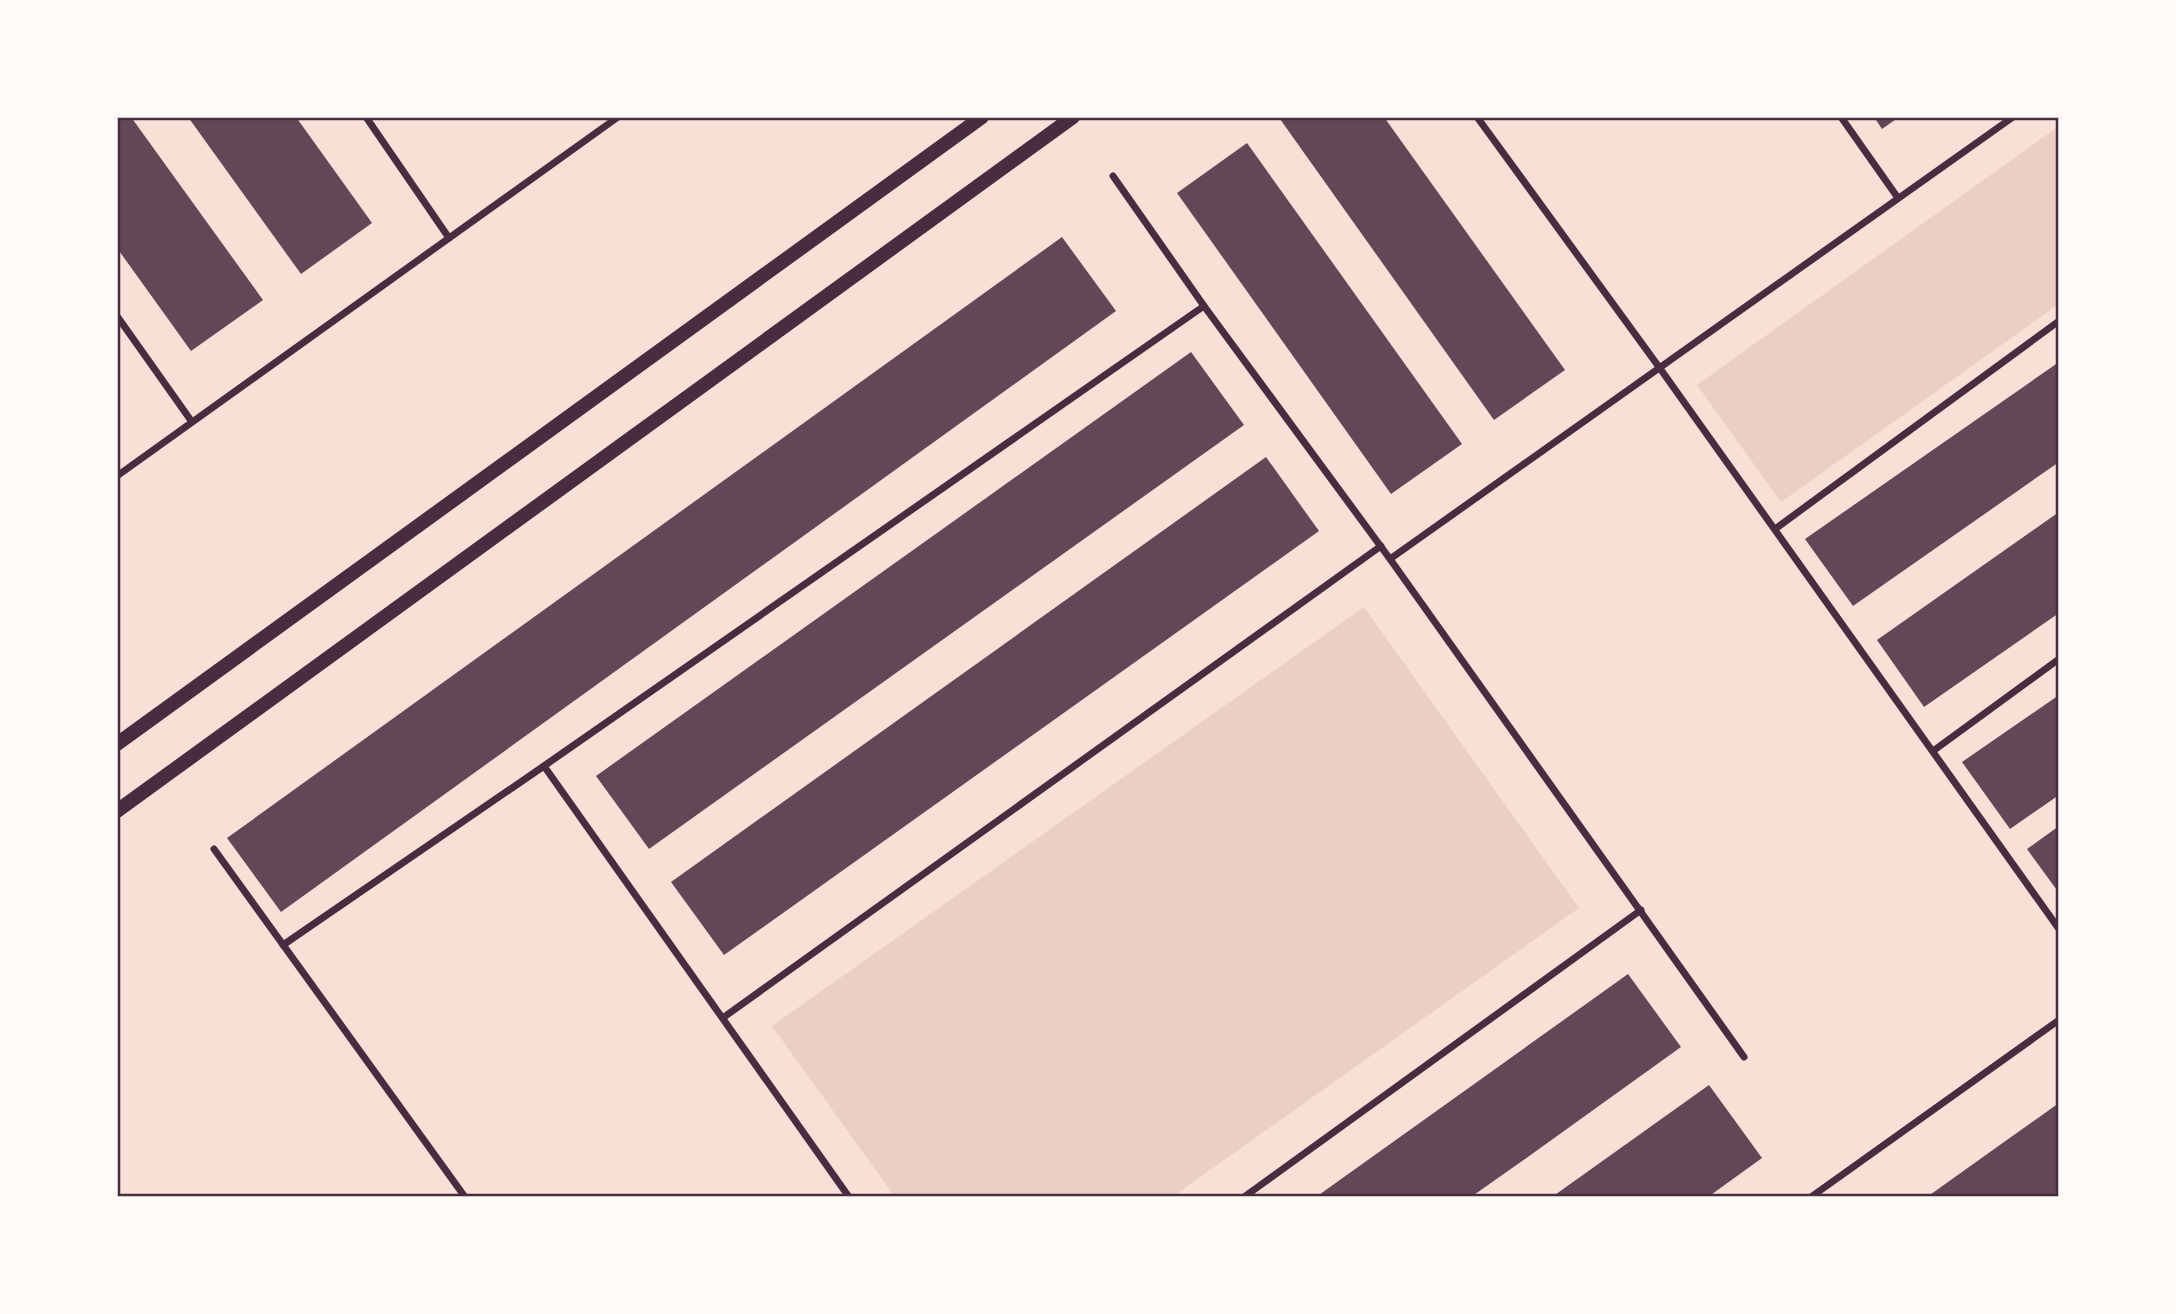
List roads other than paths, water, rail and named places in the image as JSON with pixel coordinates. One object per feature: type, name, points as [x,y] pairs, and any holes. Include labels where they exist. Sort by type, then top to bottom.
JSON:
[{"type":"main road","points":[[117,744],[982,117]]},
{"type":"main road","points":[[117,811],[1073,117]]},
{"type":"street","points":[[366,117],[449,238]]},
{"type":"street","points":[[117,475],[618,117]]},
{"type":"street","points":[[1477,117],[1775,529],[2059,929]]},
{"type":"street","points":[[1841,117],[1898,198]]},
{"type":"street","points":[[1390,559],[2013,117]]},
{"type":"street","points":[[1113,176],[1204,306],[1381,546],[1744,1057]]},
{"type":"street","points":[[283,945],[1204,306]]},
{"type":"street","points":[[117,316],[192,422]]},
{"type":"street","points":[[1775,529],[2059,321]]},
{"type":"street","points":[[724,1017],[1381,546]]},
{"type":"street","points":[[1933,751],[2059,659]]},
{"type":"street","points":[[544,766],[849,1197]]},
{"type":"street","points":[[214,849],[465,1197]]},
{"type":"street","points":[[1244,1197],[1641,910]]},
{"type":"street","points":[[1811,1197],[2059,1020]]}]
